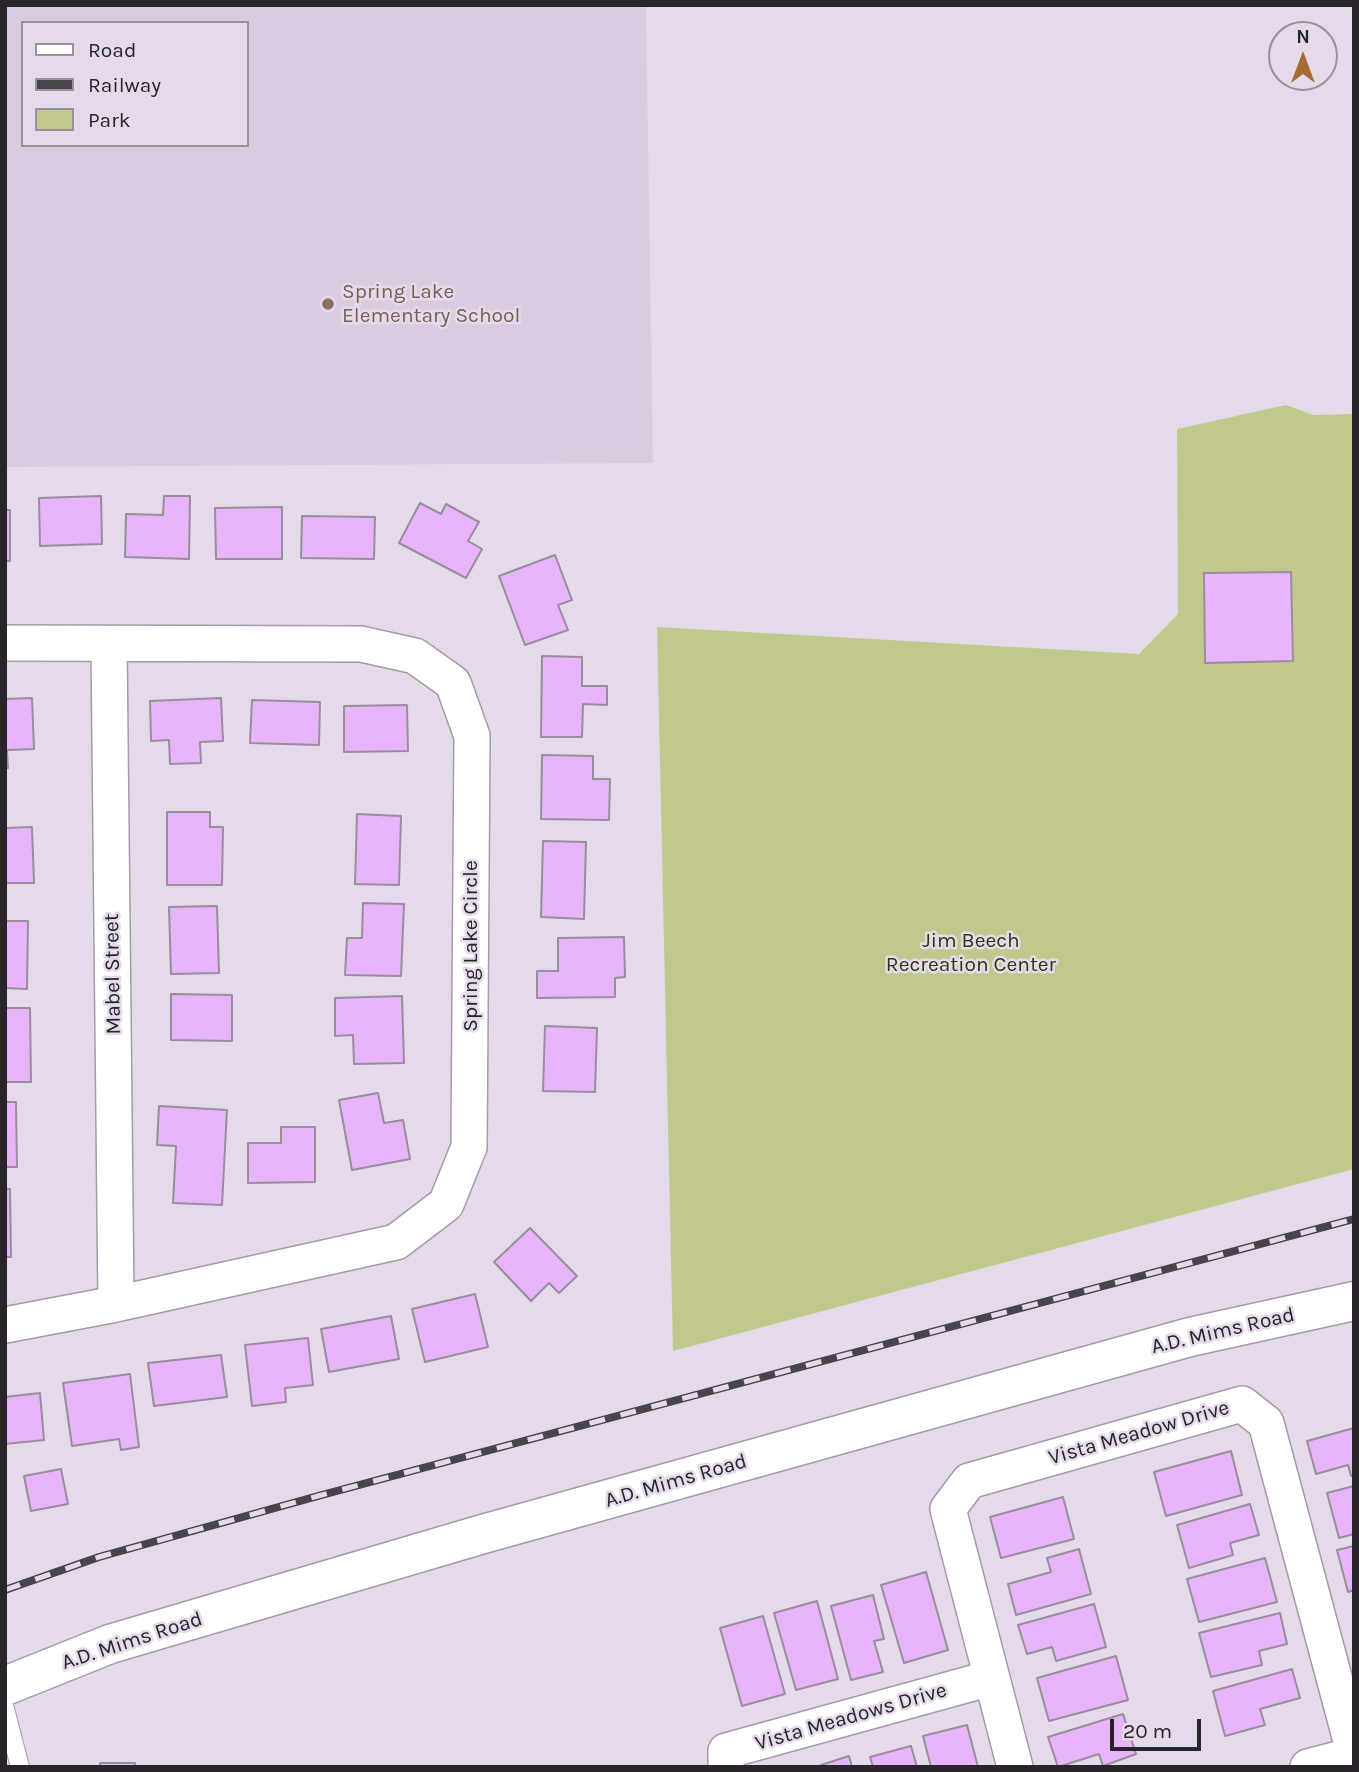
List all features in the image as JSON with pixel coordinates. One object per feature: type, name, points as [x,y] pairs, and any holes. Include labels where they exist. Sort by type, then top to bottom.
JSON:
[{"type":"street","name":"Spring Lake Circle","points":[[5,643],[361,644],[415,656],[453,683],[472,736],[469,1147],[446,1204],[396,1242],[116,1304],[5,1325]]},
{"type":"street","name":"Mabel Street","points":[[109,644],[116,1304]]},
{"type":"street","name":"A.D. Mims Road","points":[[5,1686],[110,1644],[484,1534],[1190,1337],[1354,1301]]},
{"type":"street","name":"Vista Meadow Drive","points":[[1014,1767],[948,1509],[970,1481],[1242,1404],[1266,1423],[1354,1753]]},
{"type":"street","name":"Vista Meadows Drive","points":[[726,1767],[726,1751],[991,1678]]},
{"type":"street","points":[[1308,1767],[1354,1753]]},
{"type":"lane","points":[[5,1709],[16,1766]]},
{"type":"shaded area","name":"Spring Lake Elementary School","points":[[5,5],[646,5],[653,463],[5,467]]},
{"type":"green space","name":"Jim Beech Recreation Center","points":[[1286,405],[1313,415],[1354,414],[1354,1169],[673,1351],[657,627],[1139,654],[1178,614],[1177,429]]},
{"type":"building","points":[[101,496],[102,544],[40,546],[39,498]]},
{"type":"building","points":[[164,496],[190,496],[189,559],[125,557],[126,514],[163,515]]},
{"type":"building","points":[[420,503],[441,514],[446,504],[479,522],[468,541],[482,549],[466,578],[399,543]]},
{"type":"building","points":[[282,507],[282,559],[216,559],[215,508]]},
{"type":"building","points":[[5,510],[10,510],[10,561],[5,561]]},
{"type":"building","points":[[302,516],[375,517],[374,559],[301,558]]},
{"type":"building","points":[[555,555],[572,600],[558,605],[568,630],[525,645],[499,576]]},
{"type":"building","points":[[1291,572],[1293,661],[1205,663],[1204,573]]},
{"type":"building","points":[[542,656],[582,657],[582,686],[607,686],[607,705],[583,704],[582,737],[541,737]]},
{"type":"building","points":[[32,698],[34,749],[7,750],[8,768],[5,768],[5,699]]},
{"type":"building","points":[[221,698],[223,741],[200,742],[201,763],[170,764],[169,740],[151,741],[150,701]]},
{"type":"building","points":[[252,700],[320,702],[319,745],[250,743]]},
{"type":"building","points":[[407,705],[408,751],[344,752],[344,706]]},
{"type":"building","points":[[542,755],[593,756],[593,779],[610,779],[609,820],[541,819]]},
{"type":"building","points":[[167,812],[210,812],[210,827],[223,827],[222,885],[167,885]]},
{"type":"building","points":[[357,814],[401,816],[399,885],[355,884]]},
{"type":"building","points":[[32,827],[34,883],[5,883],[5,828]]},
{"type":"building","points":[[543,841],[586,842],[584,919],[541,917]]},
{"type":"building","points":[[363,903],[404,904],[401,976],[345,975],[347,938],[362,938]]},
{"type":"building","points":[[217,906],[219,973],[171,974],[169,907]]},
{"type":"building","points":[[5,921],[28,921],[27,989],[5,988]]},
{"type":"building","points":[[624,937],[625,977],[615,978],[615,997],[537,998],[537,971],[558,971],[558,938]]},
{"type":"building","points":[[171,994],[232,995],[232,1041],[171,1040]]},
{"type":"building","points":[[402,996],[404,1063],[354,1064],[353,1035],[335,1036],[335,998]]},
{"type":"building","points":[[5,1008],[30,1008],[31,1082],[5,1082]]},
{"type":"building","points":[[545,1026],[597,1028],[595,1092],[543,1091]]},
{"type":"building","points":[[378,1093],[384,1123],[403,1120],[410,1159],[352,1170],[339,1100]]},
{"type":"building","points":[[5,1102],[16,1102],[17,1167],[5,1167]]},
{"type":"building","points":[[159,1106],[227,1110],[222,1205],[173,1203],[176,1146],[157,1145]]},
{"type":"building","points":[[281,1127],[315,1127],[315,1182],[248,1183],[248,1143],[281,1143]]},
{"type":"building","points":[[5,1189],[10,1189],[11,1257],[5,1257]]},
{"type":"building","points":[[530,1228],[577,1276],[559,1293],[549,1283],[531,1301],[494,1262]]},
{"type":"building","points":[[475,1294],[488,1347],[425,1362],[412,1309]]},
{"type":"building","points":[[391,1316],[399,1359],[329,1372],[321,1329]]},
{"type":"building","points":[[308,1338],[313,1385],[285,1388],[286,1402],[252,1406],[245,1345]]},
{"type":"building","points":[[221,1355],[227,1397],[154,1406],[148,1363]]},
{"type":"building","points":[[130,1374],[139,1447],[121,1450],[119,1439],[72,1446],[63,1383]]},
{"type":"building","points":[[40,1393],[44,1440],[5,1444],[5,1397]]},
{"type":"building","points":[[1354,1428],[1354,1475],[1351,1476],[1348,1465],[1316,1474],[1307,1441]]},
{"type":"building","points":[[1231,1451],[1242,1495],[1166,1516],[1154,1472]]},
{"type":"building","points":[[61,1469],[68,1504],[31,1511],[24,1476]]},
{"type":"building","points":[[1354,1486],[1354,1534],[1339,1538],[1327,1493]]},
{"type":"building","points":[[1063,1497],[1074,1539],[1001,1558],[990,1517]]},
{"type":"building","points":[[1250,1504],[1259,1535],[1230,1543],[1233,1555],[1189,1568],[1177,1525]]},
{"type":"building","points":[[1354,1546],[1354,1590],[1348,1592],[1337,1550]]},
{"type":"building","points":[[1079,1549],[1091,1594],[1016,1615],[1008,1584],[1051,1572],[1047,1558]]},
{"type":"building","points":[[1265,1558],[1277,1602],[1199,1622],[1187,1579]]},
{"type":"building","points":[[926,1572],[948,1650],[904,1663],[881,1585]]},
{"type":"building","points":[[873,1595],[884,1639],[874,1641],[883,1672],[851,1680],[831,1606]]},
{"type":"building","points":[[817,1601],[838,1679],[796,1690],[774,1613]]},
{"type":"building","points":[[1094,1604],[1106,1647],[1056,1661],[1052,1647],[1027,1654],[1018,1625]]},
{"type":"building","points":[[1280,1613],[1287,1644],[1259,1651],[1262,1665],[1211,1677],[1199,1633]]},
{"type":"building","points":[[763,1616],[785,1694],[742,1706],[720,1628]]},
{"type":"building","points":[[1116,1656],[1128,1700],[1049,1721],[1037,1678]]},
{"type":"building","points":[[1292,1669],[1300,1698],[1260,1709],[1265,1725],[1225,1736],[1213,1691]]},
{"type":"building","points":[[1123,1714],[1136,1754],[1103,1766],[1099,1754],[1058,1767],[1048,1737]]},
{"type":"building","points":[[967,1725],[978,1767],[931,1767],[923,1736]]},
{"type":"building","points":[[911,1746],[917,1767],[873,1767],[870,1757]]},
{"type":"building","points":[[849,1756],[852,1767],[821,1767],[821,1765]]},
{"type":"building","points":[[100,1763],[135,1763],[135,1767],[100,1767]]},
{"type":"railway","points":[[5,1590],[99,1557],[318,1496],[1354,1219]]},
{"type":"place","name":"Spring Lake Elementary School","points":[[328,304]]}]
